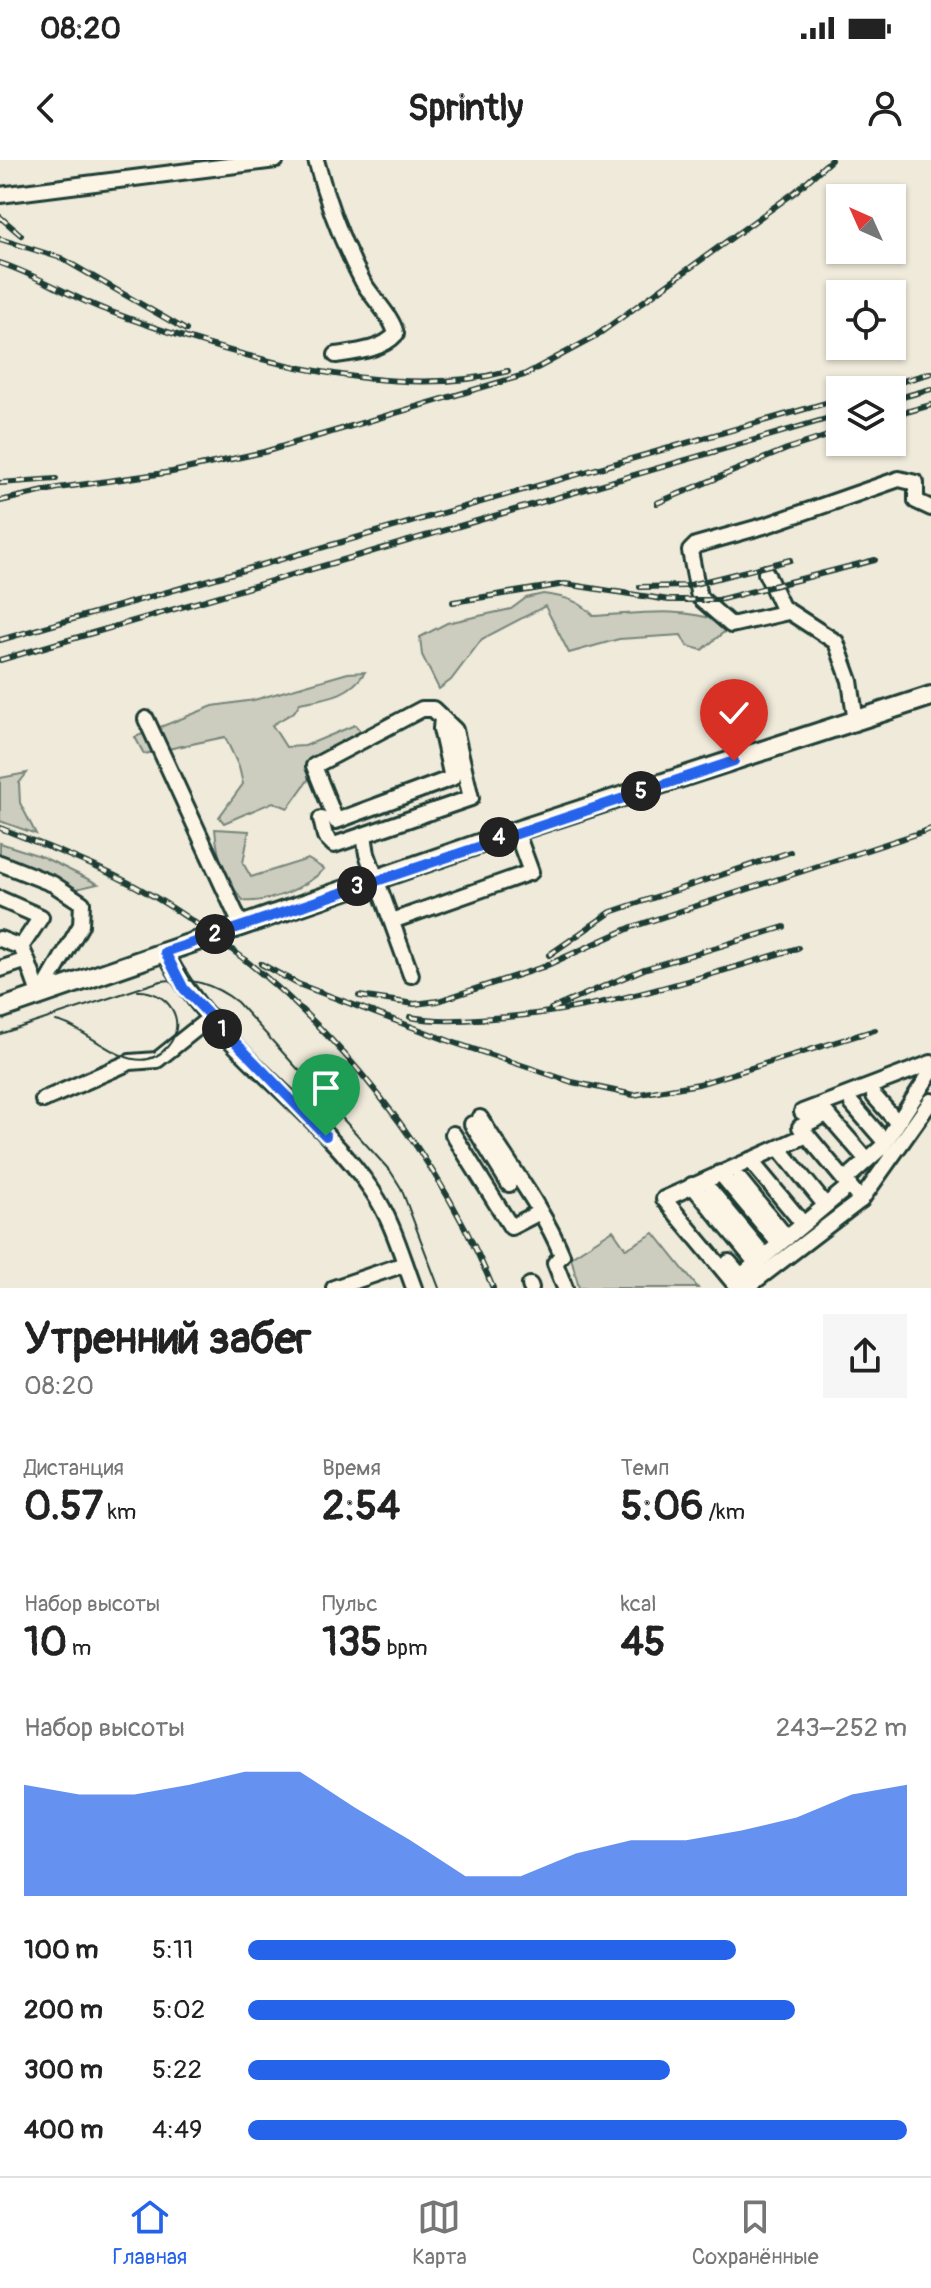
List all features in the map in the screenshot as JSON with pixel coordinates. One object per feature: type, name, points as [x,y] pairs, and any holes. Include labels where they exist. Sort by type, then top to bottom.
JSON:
[{"type":"main road","points":[[0,1009],[516,831],[931,697]]},
{"type":"street","points":[[0,195],[276,160]]},
{"type":"street","points":[[316,160],[326,200],[355,266],[381,311],[394,325],[396,334],[390,341],[363,351],[336,355]]},
{"type":"street","points":[[788,612],[731,625],[699,597],[690,551],[696,545],[767,525],[899,479],[916,483],[916,501],[931,508]]},
{"type":"street","points":[[766,573],[788,612],[836,642],[850,681],[856,722]]},
{"type":"street","points":[[321,819],[325,836],[334,845],[471,798],[455,730],[433,709],[422,709],[314,766],[336,821],[452,778],[441,729],[442,718]]},
{"type":"street","points":[[146,719],[241,925]]},
{"type":"street","points":[[392,921],[531,872],[516,831]]},
{"type":"street","points":[[364,835],[411,975]]},
{"type":"street","points":[[0,863],[53,884],[82,903],[81,925],[40,996]]},
{"type":"street","points":[[0,899],[41,917],[24,953],[0,969]]},
{"type":"street","points":[[0,939],[24,953],[40,996]]},
{"type":"street","points":[[165,952],[184,989],[363,1178],[384,1211],[414,1288]]},
{"type":"street","points":[[43,1100],[118,1066],[157,1060],[211,1017]]},
{"type":"street","points":[[802,1112],[931,1063]]},
{"type":"street","points":[[808,1226],[885,1142],[931,1072]]},
{"type":"street","points":[[874,1096],[897,1122]]},
{"type":"street","points":[[680,1202],[741,1276],[830,1210],[861,1200],[931,1101]]},
{"type":"street","points":[[852,1104],[885,1142]]},
{"type":"street","points":[[861,1200],[800,1127],[827,1114],[867,1160]]},
{"type":"street","points":[[531,1210],[476,1121],[502,1172],[531,1210],[551,1228]]},
{"type":"street","points":[[453,1134],[511,1227],[531,1210]]},
{"type":"street","points":[[738,1288],[664,1199],[720,1173],[757,1164],[779,1148],[807,1135]]},
{"type":"street","points":[[779,1148],[830,1210]]},
{"type":"street","points":[[502,1172],[517,1162],[550,1216],[551,1228],[562,1255],[555,1263],[565,1288]]},
{"type":"street","points":[[757,1164],[808,1226]]},
{"type":"street","points":[[720,1173],[783,1246]]},
{"type":"street","points":[[739,1179],[783,1246]]},
{"type":"street","points":[[692,1185],[761,1264]]},
{"type":"street","points":[[711,1191],[761,1264]]},
{"type":"street","points":[[334,1288],[405,1264]]},
{"type":"street","points":[[746,1288],[761,1264]]},
{"type":"street","points":[[548,1269],[556,1288]]},
{"type":"shaded area","points":[[543,594],[571,600],[594,616],[659,612],[691,614],[722,622],[724,632],[702,650],[687,646],[681,635],[619,639],[569,653],[545,606],[482,639],[451,680],[439,689],[422,655],[420,637],[447,623],[511,609],[526,598]]},
{"type":"shaded area","points":[[365,672],[345,691],[300,703],[294,712],[272,725],[286,747],[305,746],[355,725],[364,735],[310,769],[308,780],[288,808],[273,802],[224,823],[219,817],[243,784],[225,737],[144,754],[135,737],[213,706],[254,700],[348,673]]},
{"type":"shaded area","points":[[27,773],[19,783],[20,803],[36,834],[0,821],[0,778]]},
{"type":"shaded area","points":[[215,829],[249,831],[243,863],[251,877],[308,859],[324,869],[287,893],[265,900],[244,901],[223,868]]},
{"type":"shaded area","points":[[0,843],[43,857],[98,884],[76,889],[0,857]]},
{"type":"shaded area","points":[[613,1230],[626,1249],[654,1233],[698,1288],[579,1288],[571,1257]]},
{"type":"tram line","points":[[0,1034],[161,981],[192,981],[220,991],[237,1002],[391,1172],[401,1188],[439,1288]]},
{"type":"tram line","points":[[56,1021],[127,1057],[141,1060],[155,1057],[174,1036],[175,1017],[166,1001],[148,992],[138,991]]},
{"type":"railway","points":[[0,501],[58,488],[172,472],[264,452],[524,375],[593,338],[795,192],[831,160]]},
{"type":"railway","points":[[0,217],[21,235]]},
{"type":"railway","points":[[0,239],[61,258],[186,330]]},
{"type":"railway","points":[[0,263],[92,304],[151,326],[199,342],[305,369],[411,381],[461,380],[508,371]]},
{"type":"railway","points":[[906,380],[931,373]]},
{"type":"railway","points":[[906,396],[931,389]]},
{"type":"railway","points":[[0,640],[826,403]]},
{"type":"railway","points":[[906,412],[931,405]]},
{"type":"railway","points":[[0,660],[826,419]]},
{"type":"railway","points":[[657,503],[787,449],[826,436]]},
{"type":"railway","points":[[0,483],[56,479]]},
{"type":"railway","points":[[640,587],[686,586],[790,560]]},
{"type":"railway","points":[[453,602],[565,584],[669,600],[718,600],[875,560]]},
{"type":"railway","points":[[0,828],[88,863],[151,895],[223,943],[272,982],[361,1073],[400,1123],[436,1176],[467,1231],[493,1288]]},
{"type":"railway","points":[[359,996],[415,1004],[438,1001],[543,967],[632,927],[931,829]]},
{"type":"railway","points":[[549,955],[611,912],[790,852]]},
{"type":"railway","points":[[551,1009],[644,969],[784,927]]},
{"type":"railway","points":[[410,1017],[471,1019],[545,1013],[654,990],[798,948]]},
{"type":"railway","points":[[261,964],[298,984],[452,1042],[572,1082],[634,1095],[699,1084],[875,1030]]},
{"type":"route","points":[[326,1136],[184,989],[165,952],[516,831],[734,761]]}]
